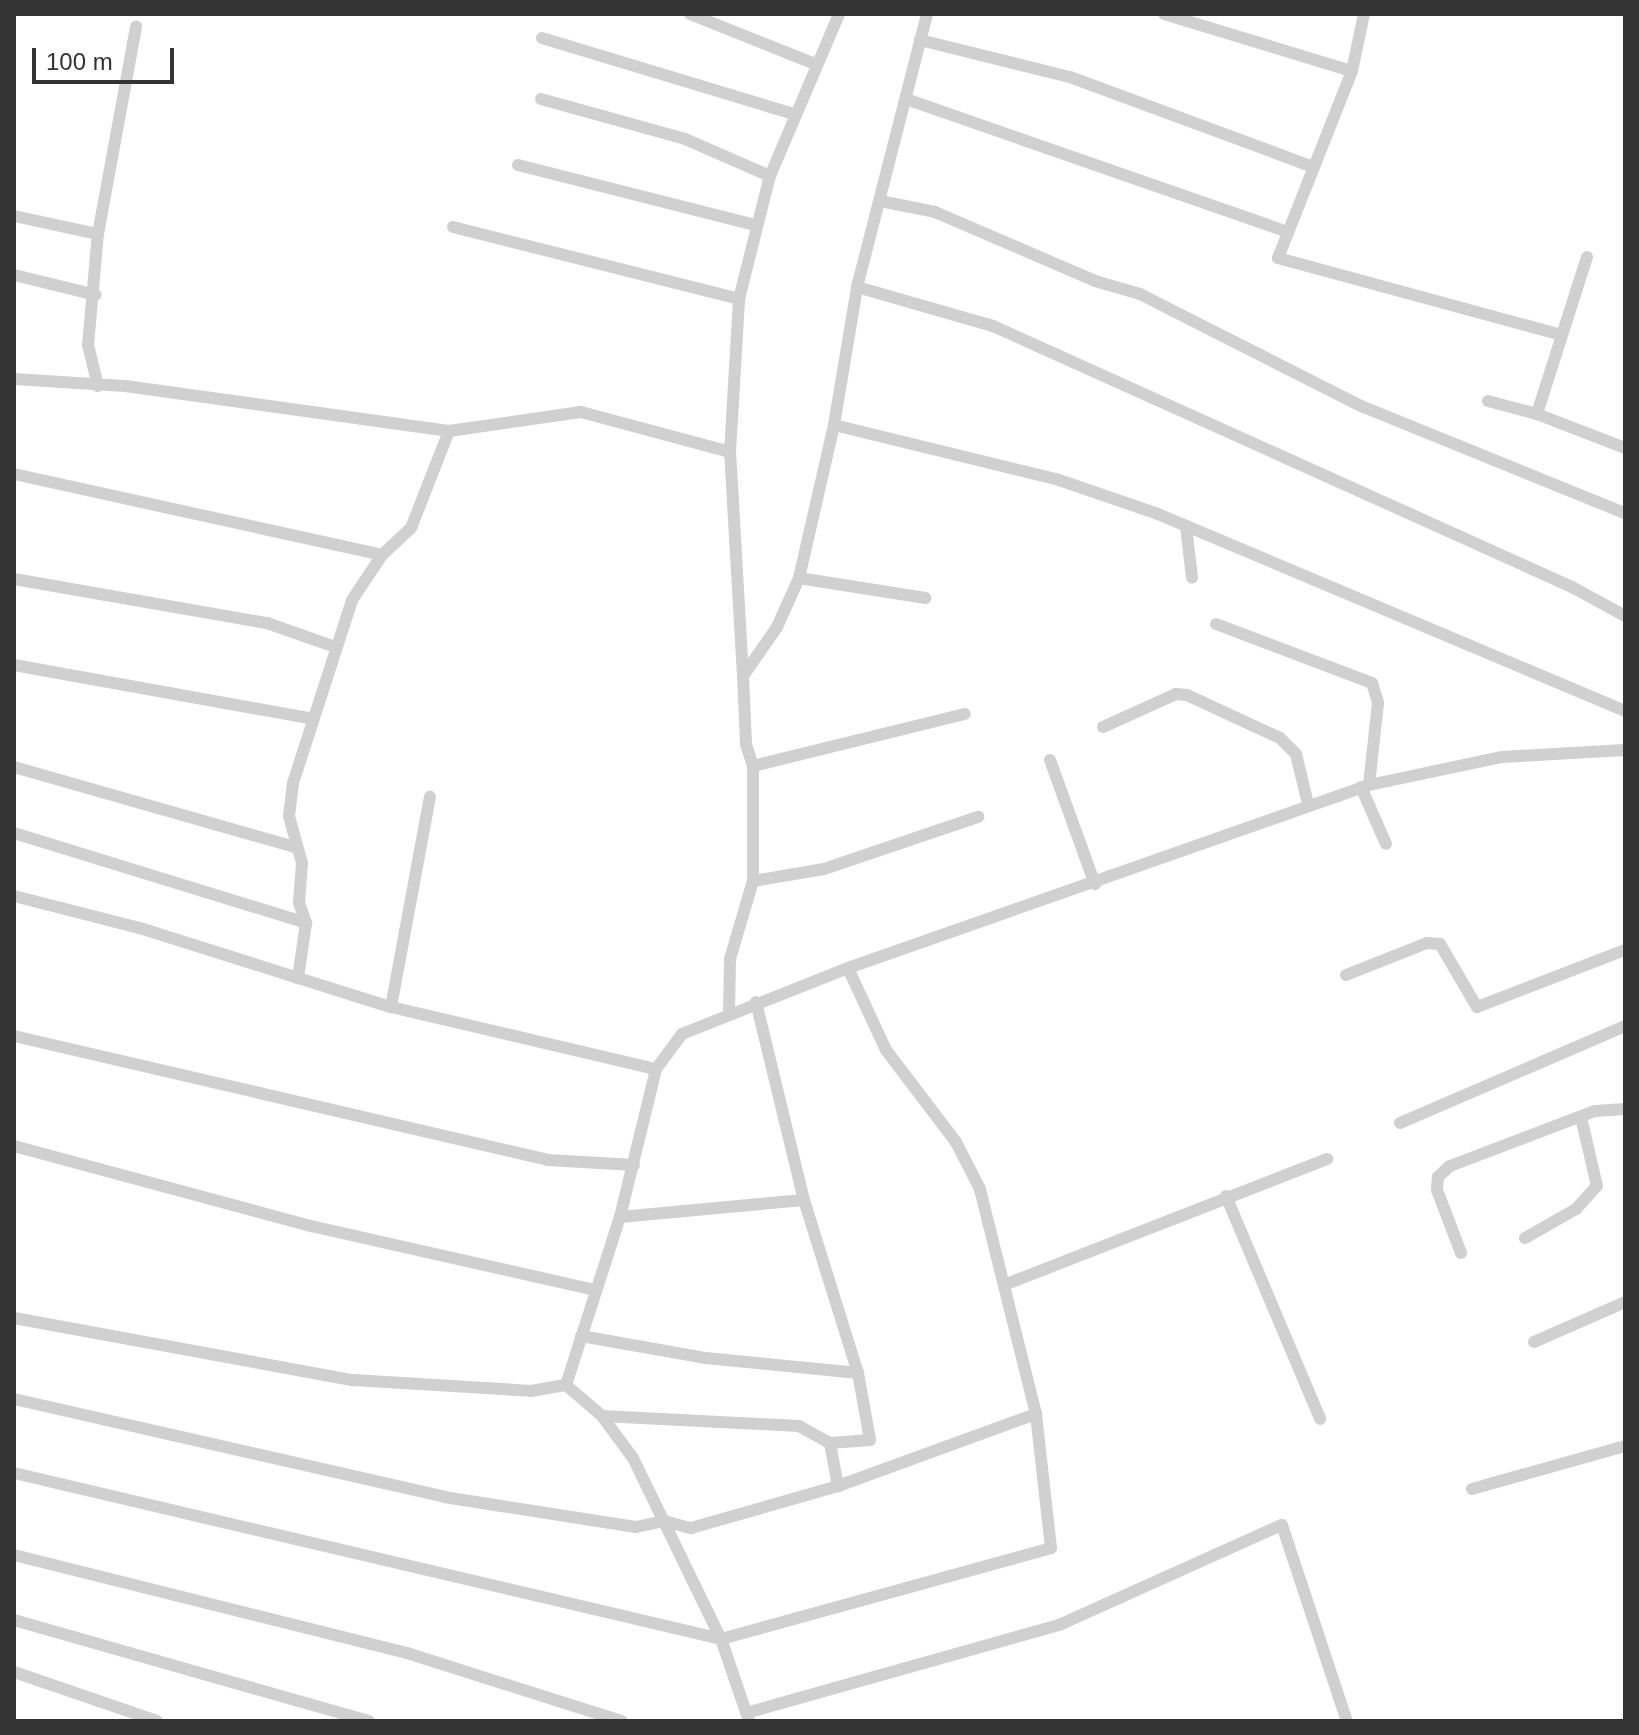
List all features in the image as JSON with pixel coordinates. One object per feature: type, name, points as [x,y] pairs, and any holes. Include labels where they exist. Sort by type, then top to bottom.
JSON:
[{"type":"street","points":[[690,14],[815,64]]},
{"type":"street","points":[[729,1012],[730,959],[753,881],[753,766],[746,744],[730,452],[739,299],[755,225],[770,176],[815,64],[839,14]]},
{"type":"street","points":[[743,676],[777,627],[799,578],[834,425],[857,287],[927,14]]},
{"type":"street","points":[[1164,14],[1352,71]]},
{"type":"street","points":[[1364,14],[1352,71],[1310,166],[1278,258],[1561,335]]},
{"type":"street","points":[[98,386],[88,345],[96,295],[98,234],[136,26]]},
{"type":"street","points":[[542,38],[794,114]]},
{"type":"street","points":[[920,40],[1070,77],[1310,166]]},
{"type":"street","points":[[541,99],[685,139],[770,176]]},
{"type":"street","points":[[906,99],[1287,232]]},
{"type":"street","points":[[518,165],[755,225]]},
{"type":"street","points":[[880,201],[935,212],[1095,281],[1140,294],[1361,406],[1625,513]]},
{"type":"street","points":[[14,216],[98,234]]},
{"type":"street","points":[[453,227],[739,299]]},
{"type":"street","points":[[1537,414],[1587,257]]},
{"type":"street","points":[[14,275],[96,295]]},
{"type":"street","points":[[857,287],[993,326],[1572,587],[1625,616]]},
{"type":"street","points":[[14,379],[98,386],[449,431],[537,414],[581,412],[730,452]]},
{"type":"street","points":[[1488,401],[1537,414],[1625,448]]},
{"type":"street","points":[[834,425],[1056,479],[1186,526],[1625,711]]},
{"type":"street","points":[[298,978],[306,923],[299,903],[302,863],[294,847],[293,783],[352,600],[382,555],[411,528],[449,431]]},
{"type":"street","points":[[14,474],[382,555]]},
{"type":"street","points":[[1186,526],[1192,578]]},
{"type":"street","points":[[799,578],[925,598]]},
{"type":"street","points":[[14,579],[267,623],[335,647]]},
{"type":"street","points":[[1216,624],[1372,683],[1378,703],[1365,786],[1386,844]]},
{"type":"street","points":[[14,665],[313,719]]},
{"type":"street","points":[[1103,727],[1176,694],[1187,695],[1280,738],[1296,754],[1308,804]]},
{"type":"street","points":[[753,766],[965,714]]},
{"type":"street","points":[[566,1385],[594,1290],[620,1217],[656,1069],[682,1034],[729,1012],[848,968],[1095,884],[1308,804],[1365,786],[1502,757],[1625,750]]},
{"type":"street","points":[[1050,760],[1095,884]]},
{"type":"street","points":[[14,767],[294,847]]},
{"type":"street","points":[[391,1007],[430,797]]},
{"type":"street","points":[[753,881],[824,869],[978,817]]},
{"type":"street","points":[[14,833],[306,923]]},
{"type":"street","points":[[14,896],[143,929],[391,1007],[656,1069]]},
{"type":"street","points":[[1346,975],[1427,943],[1440,944],[1477,1007],[1625,950]]},
{"type":"street","points":[[14,1473],[721,1639],[1051,1548],[1036,1414],[980,1189],[956,1142],[886,1050],[848,968]]},
{"type":"street","points":[[602,1416],[799,1426],[830,1443],[870,1440],[858,1373],[804,1200],[756,1002]]},
{"type":"street","points":[[1400,1123],[1625,1026]]},
{"type":"street","points":[[14,1036],[548,1160],[634,1165]]},
{"type":"street","points":[[1461,1253],[1437,1190],[1438,1177],[1450,1166],[1581,1117],[1625,1109]]},
{"type":"street","points":[[1525,1238],[1565,1218],[1597,1186],[1581,1117]]},
{"type":"street","points":[[14,1146],[311,1226],[594,1290]]},
{"type":"street","points":[[1004,1285],[1327,1159]]},
{"type":"street","points":[[1226,1196],[1320,1419]]},
{"type":"street","points":[[620,1217],[804,1200]]},
{"type":"street","points":[[1534,1342],[1625,1302]]},
{"type":"street","points":[[14,1318],[353,1380],[531,1391],[566,1385]]},
{"type":"street","points":[[581,1336],[706,1358],[858,1373]]},
{"type":"street","points":[[566,1385],[602,1416],[633,1458],[721,1639],[748,1717],[1059,1625],[1282,1525],[1347,1721]]},
{"type":"street","points":[[14,1399],[444,1497],[636,1527],[664,1521],[691,1528],[838,1486],[1036,1414]]},
{"type":"street","points":[[830,1443],[838,1486]]},
{"type":"street","points":[[1472,1489],[1625,1446]]},
{"type":"street","points":[[14,1555],[407,1653],[622,1721]]},
{"type":"street","points":[[14,1620],[369,1721]]},
{"type":"street","points":[[14,1672],[157,1721]]}]
